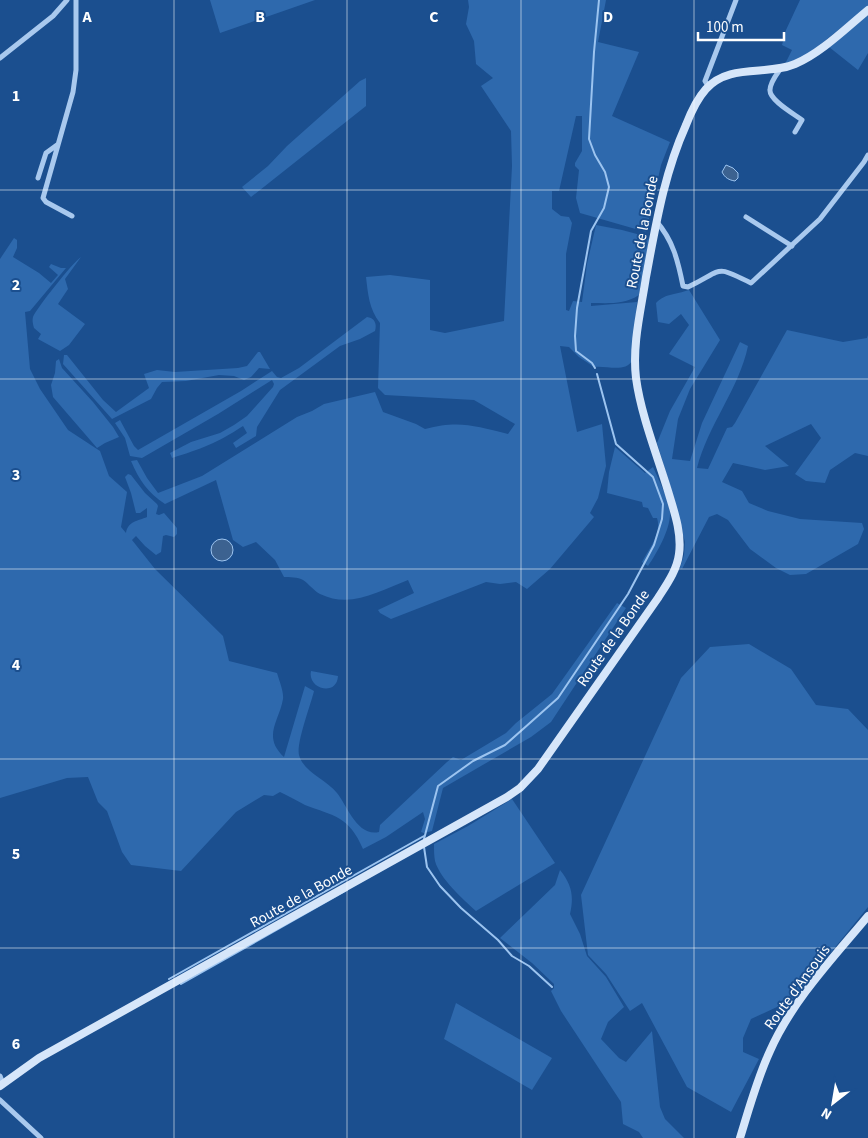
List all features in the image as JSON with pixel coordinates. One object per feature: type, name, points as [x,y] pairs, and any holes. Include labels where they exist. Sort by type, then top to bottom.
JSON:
[{"type":"main road","name":"Route de la Bonde","points":[[1,1082],[39,1058],[507,797],[520,788],[538,769],[658,598],[670,580],[677,564],[680,544],[677,524],[639,392],[635,367],[639,324],[656,221],[667,174],[692,111],[708,86],[718,80],[734,73],[781,68],[796,64],[809,57],[868,10]]},
{"type":"main road","name":"Route d'Ansouis","points":[[740,1138],[759,1078],[781,1030],[812,986],[868,916]]},
{"type":"street","points":[[0,58],[53,16],[67,0]]},
{"type":"street","points":[[72,216],[46,202],[43,198],[68,111],[76,70],[76,0]]},
{"type":"street","points":[[708,86],[705,81],[736,0]]},
{"type":"street","points":[[781,68],[769,91],[772,98],[802,120],[795,132]]},
{"type":"street","points":[[708,74],[718,80]]},
{"type":"street","points":[[38,178],[46,153],[57,145]]},
{"type":"street","points":[[656,221],[674,246],[683,286],[688,286],[712,273],[722,270],[751,283],[820,219],[866,164],[868,155]]},
{"type":"street","points":[[746,217],[792,246]]},
{"type":"street","points":[[0,1100],[41,1138]]},
{"type":"shaded area","points":[[210,0],[315,0],[220,33]]},
{"type":"shaded area","points":[[468,0],[606,0],[598,42],[639,52],[612,116],[670,142],[661,165],[646,232],[580,213],[576,198],[579,170],[575,163],[582,151],[582,116],[576,116],[559,191],[552,191],[552,209],[561,216],[569,217],[572,223],[566,254],[566,310],[569,311],[573,301],[582,302],[587,264],[596,225],[648,237],[649,240],[639,295],[621,302],[591,303],[591,306],[637,302],[632,361],[629,365],[620,368],[594,367],[579,357],[569,347],[560,346],[577,432],[602,424],[606,466],[598,498],[590,513],[594,517],[550,569],[527,589],[516,582],[500,584],[486,582],[391,619],[378,610],[414,593],[408,580],[365,597],[354,599],[343,600],[320,594],[301,579],[284,577],[275,560],[256,542],[243,547],[233,540],[216,480],[165,504],[145,486],[131,461],[137,460],[158,493],[202,476],[297,417],[324,404],[375,392],[383,412],[425,429],[437,426],[467,425],[508,434],[515,424],[474,400],[385,395],[378,388],[380,323],[371,307],[366,277],[390,275],[430,280],[430,330],[445,333],[504,321],[512,166],[511,131],[481,86],[493,78],[476,64],[474,41],[466,24],[469,7]]},
{"type":"shaded area","points":[[800,0],[868,0],[868,6],[806,56],[785,64],[792,50],[782,45],[786,30]]},
{"type":"shaded area","points":[[868,15],[868,53],[858,70],[829,47]]},
{"type":"shaded area","points":[[366,78],[366,106],[251,197],[242,187],[268,166],[287,146],[360,81]]},
{"type":"shaded area","points":[[726,165],[738,173],[738,178],[735,181],[724,176],[722,172]]},
{"type":"shaded area","points":[[14,238],[17,240],[17,248],[13,257],[51,283],[58,275],[49,267],[51,264],[66,268],[30,311],[25,312],[30,369],[40,389],[68,430],[100,451],[109,476],[127,492],[121,527],[126,533],[131,524],[147,517],[147,508],[140,513],[136,513],[125,477],[128,474],[157,504],[156,514],[164,513],[177,528],[177,534],[174,537],[163,536],[161,552],[156,555],[136,536],[132,540],[155,569],[223,636],[229,661],[277,673],[283,699],[273,735],[277,749],[284,757],[305,686],[314,691],[302,733],[299,755],[310,771],[337,793],[354,819],[365,830],[379,832],[380,825],[453,757],[461,760],[506,733],[552,694],[617,603],[626,608],[551,722],[531,737],[443,788],[432,831],[421,832],[425,819],[423,812],[386,837],[363,849],[358,838],[346,823],[280,792],[273,796],[264,795],[236,812],[181,871],[131,865],[122,852],[107,811],[98,802],[88,777],[67,778],[0,798],[0,259]]},
{"type":"shaded area","points":[[81,257],[65,279],[68,289],[58,304],[85,324],[69,345],[60,351],[38,339],[41,334],[34,328],[33,317],[55,286]]},
{"type":"shaded area","points":[[689,290],[720,340],[690,389],[678,419],[672,459],[690,461],[702,423],[740,342],[748,346],[738,377],[708,437],[697,468],[708,469],[727,428],[732,427],[735,423],[787,330],[843,342],[867,338],[868,335],[868,456],[855,453],[830,470],[825,483],[806,481],[795,474],[821,438],[811,424],[765,446],[789,466],[765,470],[733,463],[722,482],[742,491],[749,503],[768,511],[800,519],[862,523],[864,529],[858,544],[806,574],[790,575],[776,568],[750,549],[728,520],[717,514],[709,517],[682,569],[680,568],[685,542],[657,443],[670,411],[695,367],[669,354],[689,325],[681,314],[669,324],[658,322],[656,303],[667,296]]},
{"type":"shaded area","points":[[367,317],[375,322],[375,331],[340,346],[280,390],[257,427],[256,436],[236,448],[233,443],[247,433],[243,426],[225,437],[200,448],[172,458],[170,453],[191,442],[220,433],[247,416],[273,387],[272,380],[142,458],[130,456],[125,438],[115,423],[120,420],[138,450],[272,371],[277,377],[281,378],[299,368]]},
{"type":"shaded area","points":[[260,352],[270,369],[259,368],[251,377],[244,380],[234,376],[219,375],[186,381],[162,382],[151,399],[112,419],[63,364],[64,355],[67,355],[103,400],[116,412],[149,388],[144,374],[157,370],[175,372],[238,368],[247,366]]},
{"type":"shaded area","points":[[59,359],[62,368],[93,402],[119,437],[97,448],[53,397],[51,385],[56,361]]},
{"type":"shaded area","points":[[615,447],[645,473],[653,467],[669,507],[670,518],[666,533],[648,566],[642,562],[656,535],[658,529],[657,518],[653,518],[648,508],[643,507],[642,502],[607,493],[609,472]]},
{"type":"shaded area","points":[[222,539],[230,542],[233,550],[230,558],[222,561],[214,558],[211,550],[214,542]]},
{"type":"shaded area","points":[[749,644],[791,669],[816,705],[848,709],[868,730],[868,907],[792,1000],[751,1019],[743,1038],[743,1052],[759,1059],[731,1112],[687,1087],[642,1003],[630,1011],[606,974],[588,955],[581,895],[681,678],[710,647]]},
{"type":"shaded area","points":[[311,671],[338,676],[336,683],[333,687],[328,688],[318,686],[313,682]]},
{"type":"shaded area","points":[[512,799],[555,863],[476,911],[452,888],[442,875],[435,861],[434,844]]},
{"type":"shaded area","points":[[560,870],[571,891],[570,914],[580,934],[587,956],[606,977],[624,1007],[608,1022],[601,1039],[619,1058],[626,1062],[652,1031],[660,1107],[665,1119],[684,1138],[643,1138],[639,1132],[623,1124],[621,1102],[561,1011],[551,991],[554,988],[554,984],[532,963],[500,938],[555,885]]},
{"type":"shaded area","points":[[456,1003],[552,1058],[532,1090],[444,1039]]},
{"type":"waterway","points":[[595,368],[592,363],[576,351],[575,336],[577,308],[591,231],[604,208],[609,187],[605,172],[595,155],[589,139],[599,0]]},
{"type":"waterway","points":[[424,839],[438,786],[473,761],[505,745],[558,698],[628,594],[654,545],[662,519],[663,504],[653,477],[616,444],[597,374]]},
{"type":"waterway","points":[[169,979],[424,836]]},
{"type":"waterway","points":[[424,847],[427,867],[440,886],[461,908],[498,940],[512,956],[529,966],[552,987]]},
{"type":"waterway","points":[[181,984],[347,890]]}]
